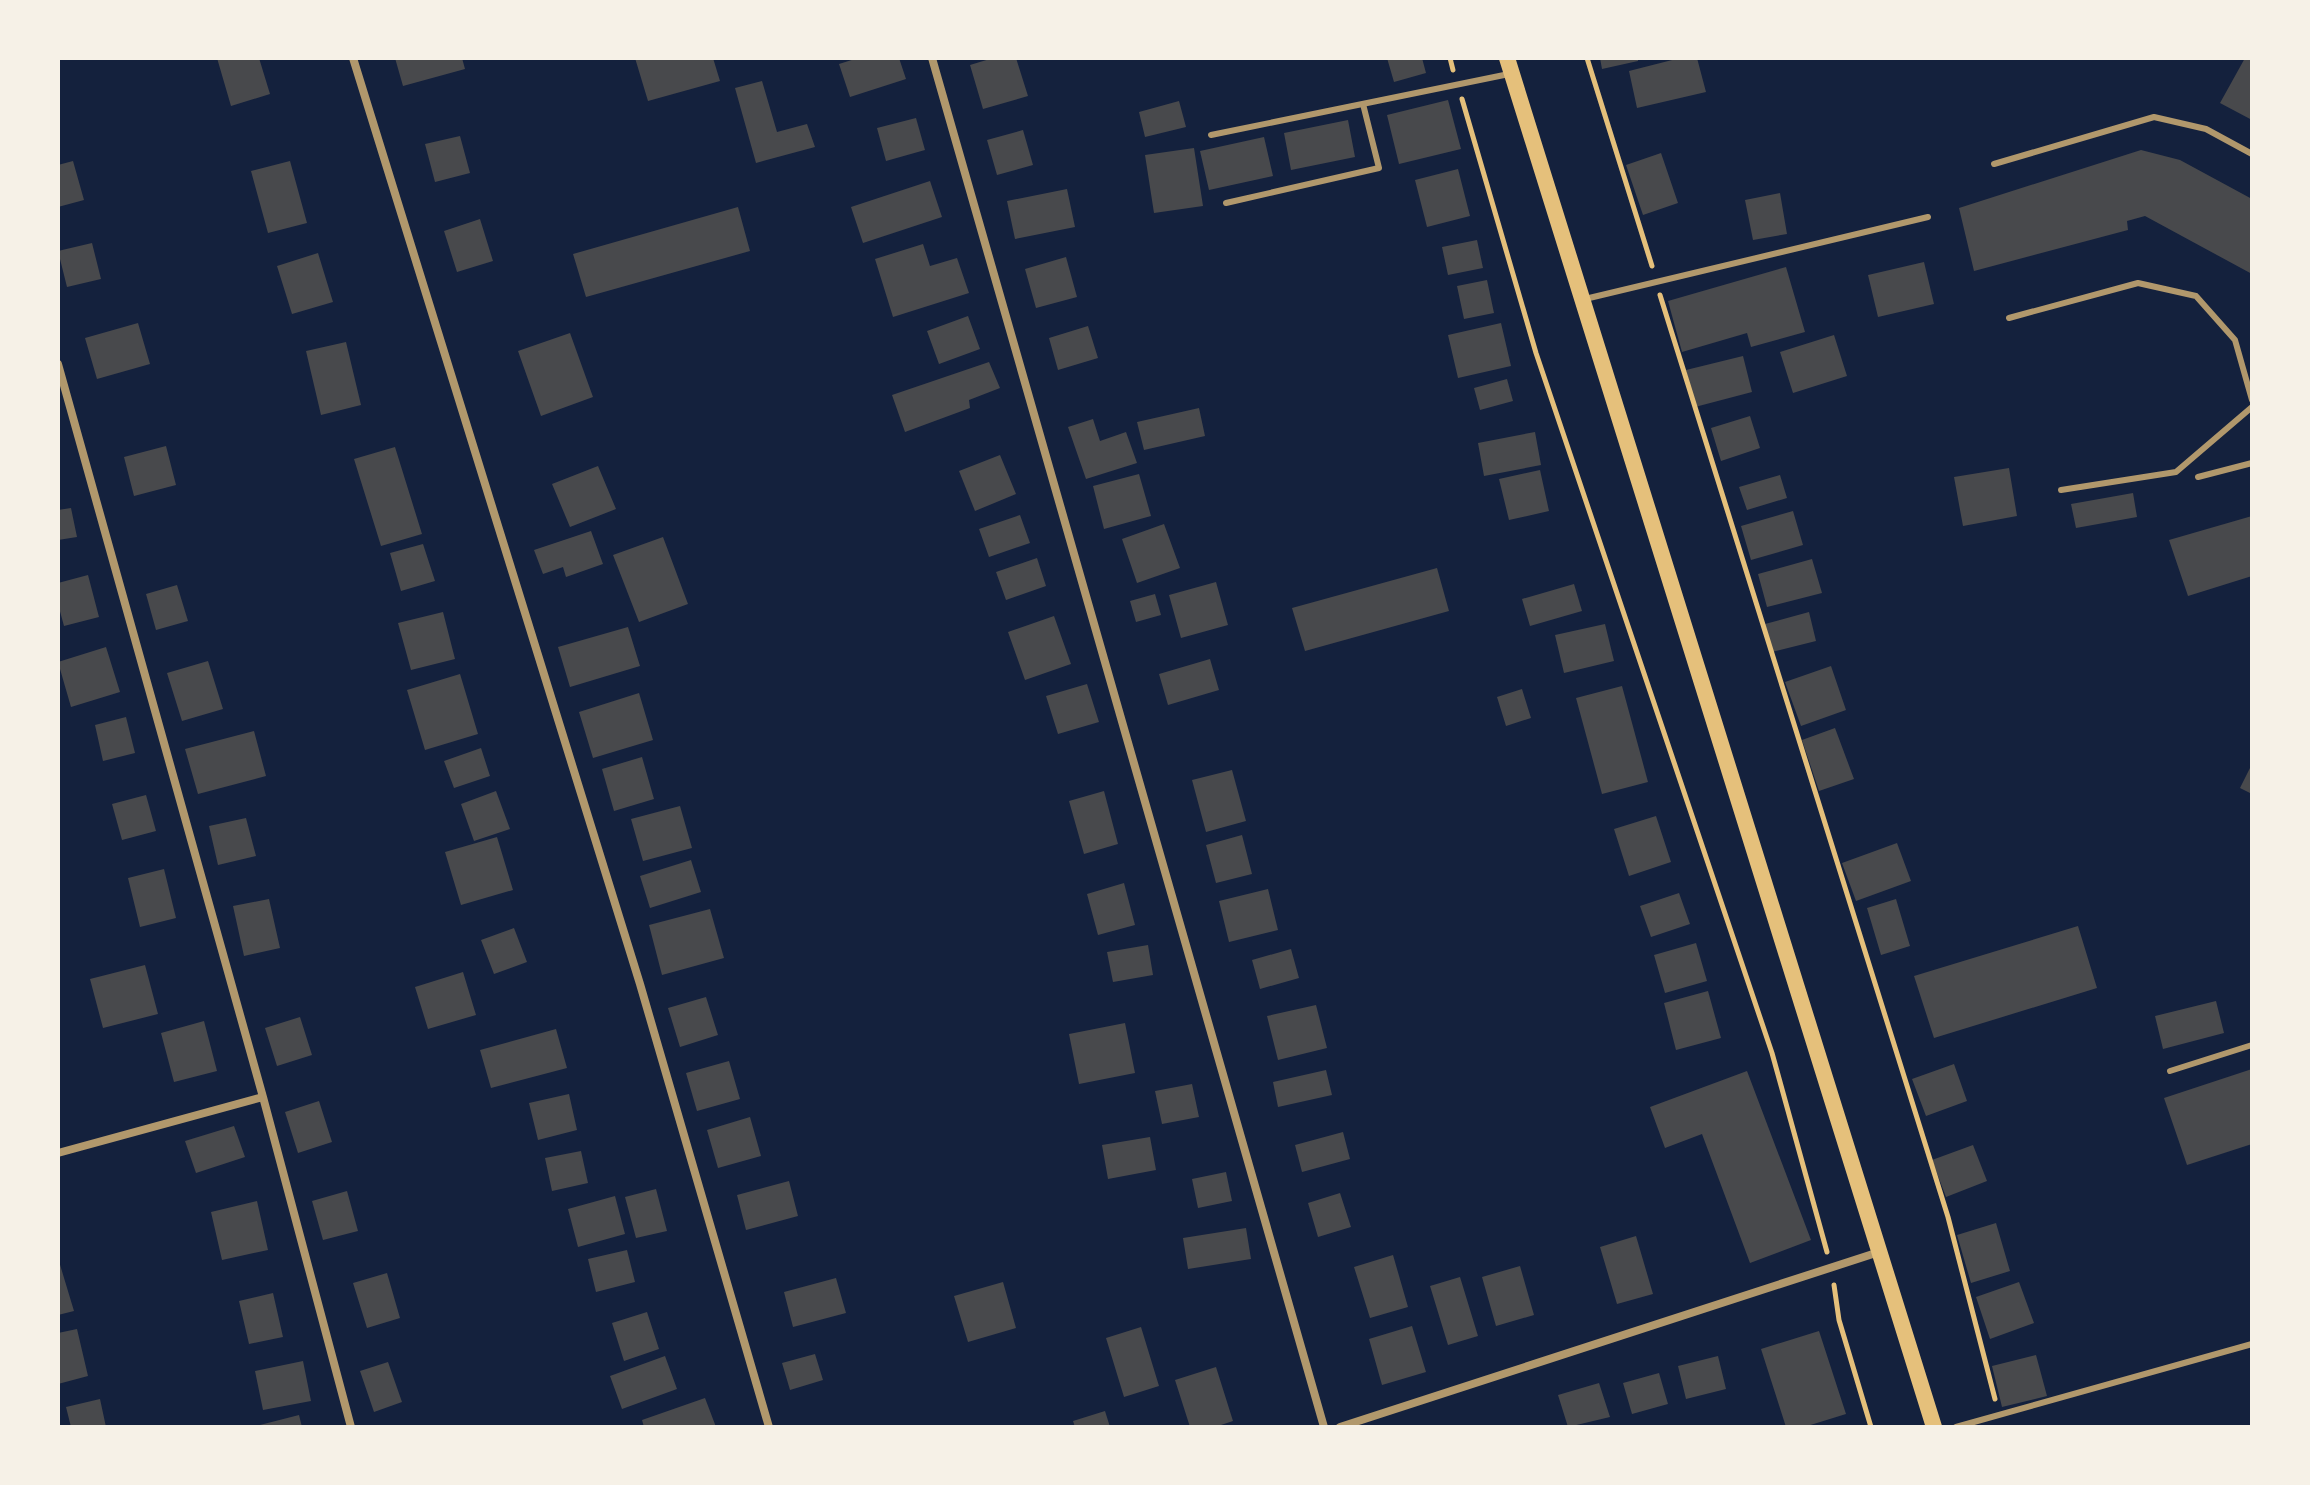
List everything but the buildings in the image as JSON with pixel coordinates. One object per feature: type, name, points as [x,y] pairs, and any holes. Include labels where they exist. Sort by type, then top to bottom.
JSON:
[{"type":"main road","points":[[1509,66],[1934,1427]]},
{"type":"street","points":[[353,58],[640,984],[769,1427]]},
{"type":"street","points":[[932,58],[1324,1427]]},
{"type":"street","points":[[58,364],[263,1097],[351,1427]]},
{"type":"street","points":[[58,1153],[263,1097]]},
{"type":"street","points":[[1340,1427],[1881,1252]]},
{"type":"lane","points":[[1211,135],[1458,85],[1509,66]]},
{"type":"lane","points":[[1226,203],[1379,168],[1363,104]]},
{"type":"lane","points":[[1994,164],[2154,117],[2206,129],[2252,154]]},
{"type":"lane","points":[[1582,299],[1928,217]]},
{"type":"lane","points":[[2009,318],[2138,283],[2196,296],[2235,340],[2252,400]]},
{"type":"lane","points":[[2061,490],[2176,472],[2252,407]]},
{"type":"lane","points":[[2198,477],[2252,463]]},
{"type":"lane","points":[[2170,1071],[2252,1045]]},
{"type":"lane","points":[[1956,1427],[2252,1344]]},
{"type":"path","points":[[1450,58],[1536,353],[1772,1053],[1832,1268],[1839,1320],[1871,1427]]},
{"type":"path","points":[[1587,58],[1945,1208],[1999,1415]]}]
